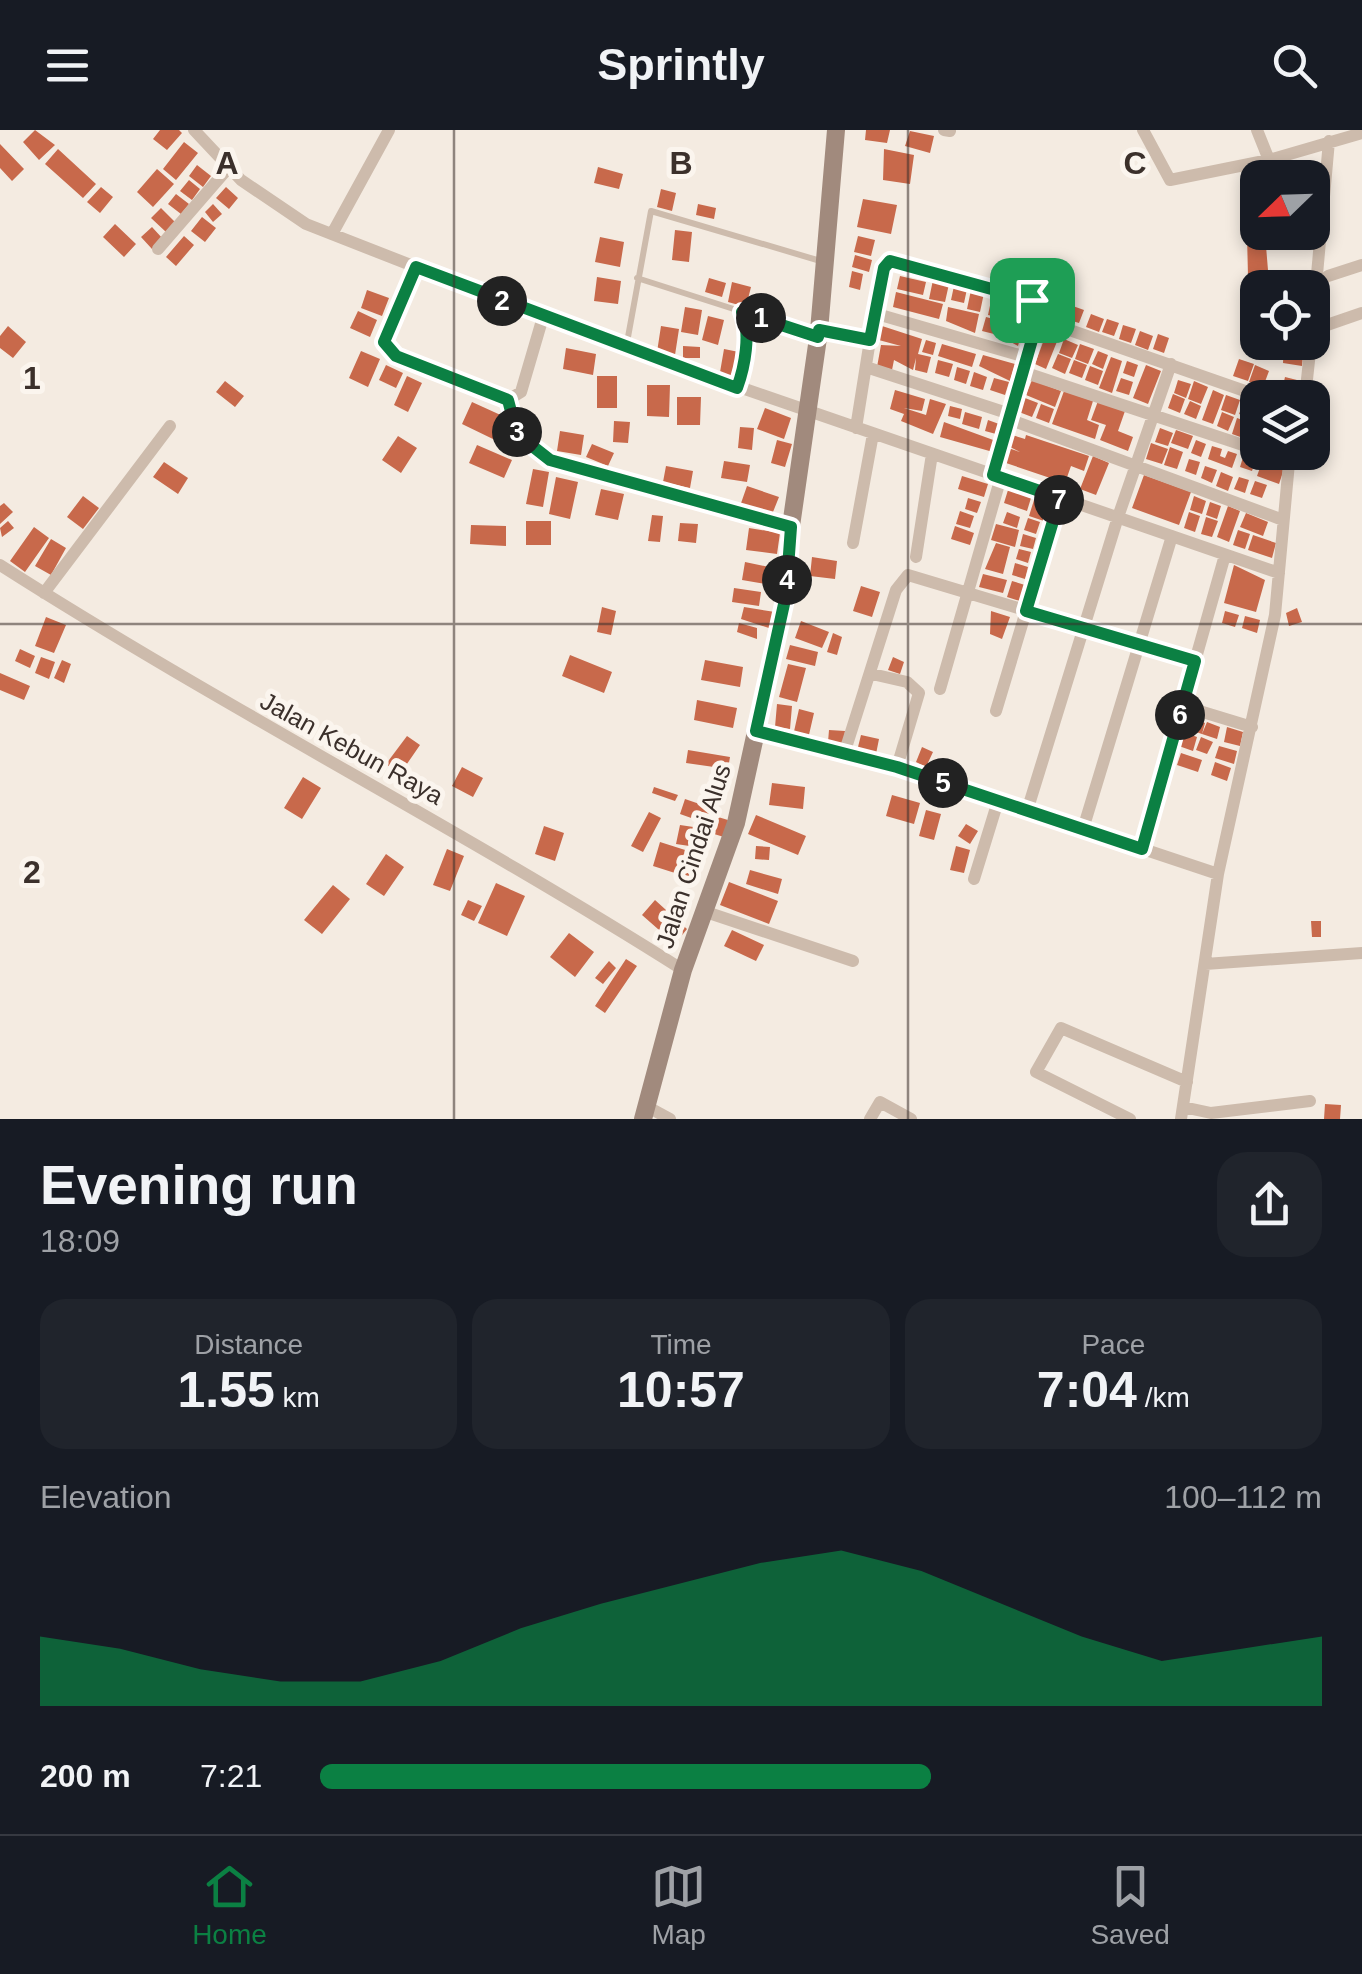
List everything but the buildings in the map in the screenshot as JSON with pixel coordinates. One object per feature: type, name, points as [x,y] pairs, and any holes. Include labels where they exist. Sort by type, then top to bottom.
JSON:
[{"type":"street","points":[[194,130],[229,166],[306,224],[737,388],[1279,573]]},
{"type":"street","points":[[332,234],[389,130]]},
{"type":"street","name":"Jalan Cindai Alus","points":[[644,1113],[684,970],[736,823],[786,595],[791,527],[826,262],[836,130]]},
{"type":"street","points":[[1143,130],[1170,180],[1240,166]]},
{"type":"street","points":[[1257,130],[1269,160],[1342,134],[1362,133]]},
{"type":"street","points":[[1317,270],[1329,141]]},
{"type":"street","points":[[158,249],[229,166]]},
{"type":"street","points":[[856,428],[884,268],[890,261],[1032,300],[1038,319],[1009,416],[968,593],[940,690]]},
{"type":"street","points":[[1330,275],[1362,265]]},
{"type":"street","points":[[416,267],[386,332],[388,350],[508,400]]},
{"type":"street","points":[[1330,324],[1362,313]]},
{"type":"street","points":[[877,314],[1026,357]]},
{"type":"street","points":[[508,400],[522,392],[543,317]]},
{"type":"street","points":[[1038,319],[1240,389]]},
{"type":"street","points":[[818,334],[870,340]]},
{"type":"street","points":[[1027,811],[1118,518],[1172,364]]},
{"type":"street","points":[[866,366],[1283,520]]},
{"type":"street","points":[[1022,372],[1240,444]]},
{"type":"street","points":[[508,400],[517,434],[550,460],[791,527]]},
{"type":"street","points":[[44,593],[170,426]]},
{"type":"street","points":[[853,543],[874,434]]},
{"type":"street","points":[[916,557],[932,454]]},
{"type":"street","points":[[1288,470],[1279,573],[1252,726],[1218,874],[1182,1113],[1310,1101]]},
{"type":"street","points":[[996,711],[1060,498]]},
{"type":"street","points":[[1083,829],[1172,536]]},
{"type":"street","points":[[1142,849],[1225,554]]},
{"type":"street","name":"Jalan Kebun Raya","points":[[0,565],[330,764],[524,869],[684,970]]},
{"type":"street","points":[[844,754],[904,577],[914,575],[1195,661]]},
{"type":"street","points":[[872,674],[907,682],[919,693],[897,767]]},
{"type":"street","points":[[1182,706],[1252,726]]},
{"type":"street","points":[[756,731],[897,767],[1218,874]]},
{"type":"street","points":[[974,879],[998,801]]},
{"type":"street","points":[[706,912],[853,960]]},
{"type":"street","points":[[1205,964],[1362,953]]},
{"type":"street","points":[[1130,1119],[1036,1072],[1061,1028],[1186,1082]]},
{"type":"street","points":[[870,1119],[880,1102],[911,1119]]},
{"type":"street","points":[[644,1113],[670,1119]]},
{"type":"lane","points":[[626,348],[651,211],[826,262]]},
{"type":"lane","points":[[636,278],[818,334]]},
{"type":"lane","points":[[737,388],[744,368],[747,323],[742,312]]},
{"type":"route","points":[[890,261],[1032,300],[1038,319],[1034,322],[993,475],[1060,498],[1026,611],[1195,661],[1142,849],[897,767],[756,731],[786,595],[791,527],[550,460],[537,454],[517,434],[508,400],[396,356],[384,342],[416,267],[737,388],[744,368],[747,323],[742,312],[818,337],[819,330],[870,340],[884,268],[890,261]]}]
